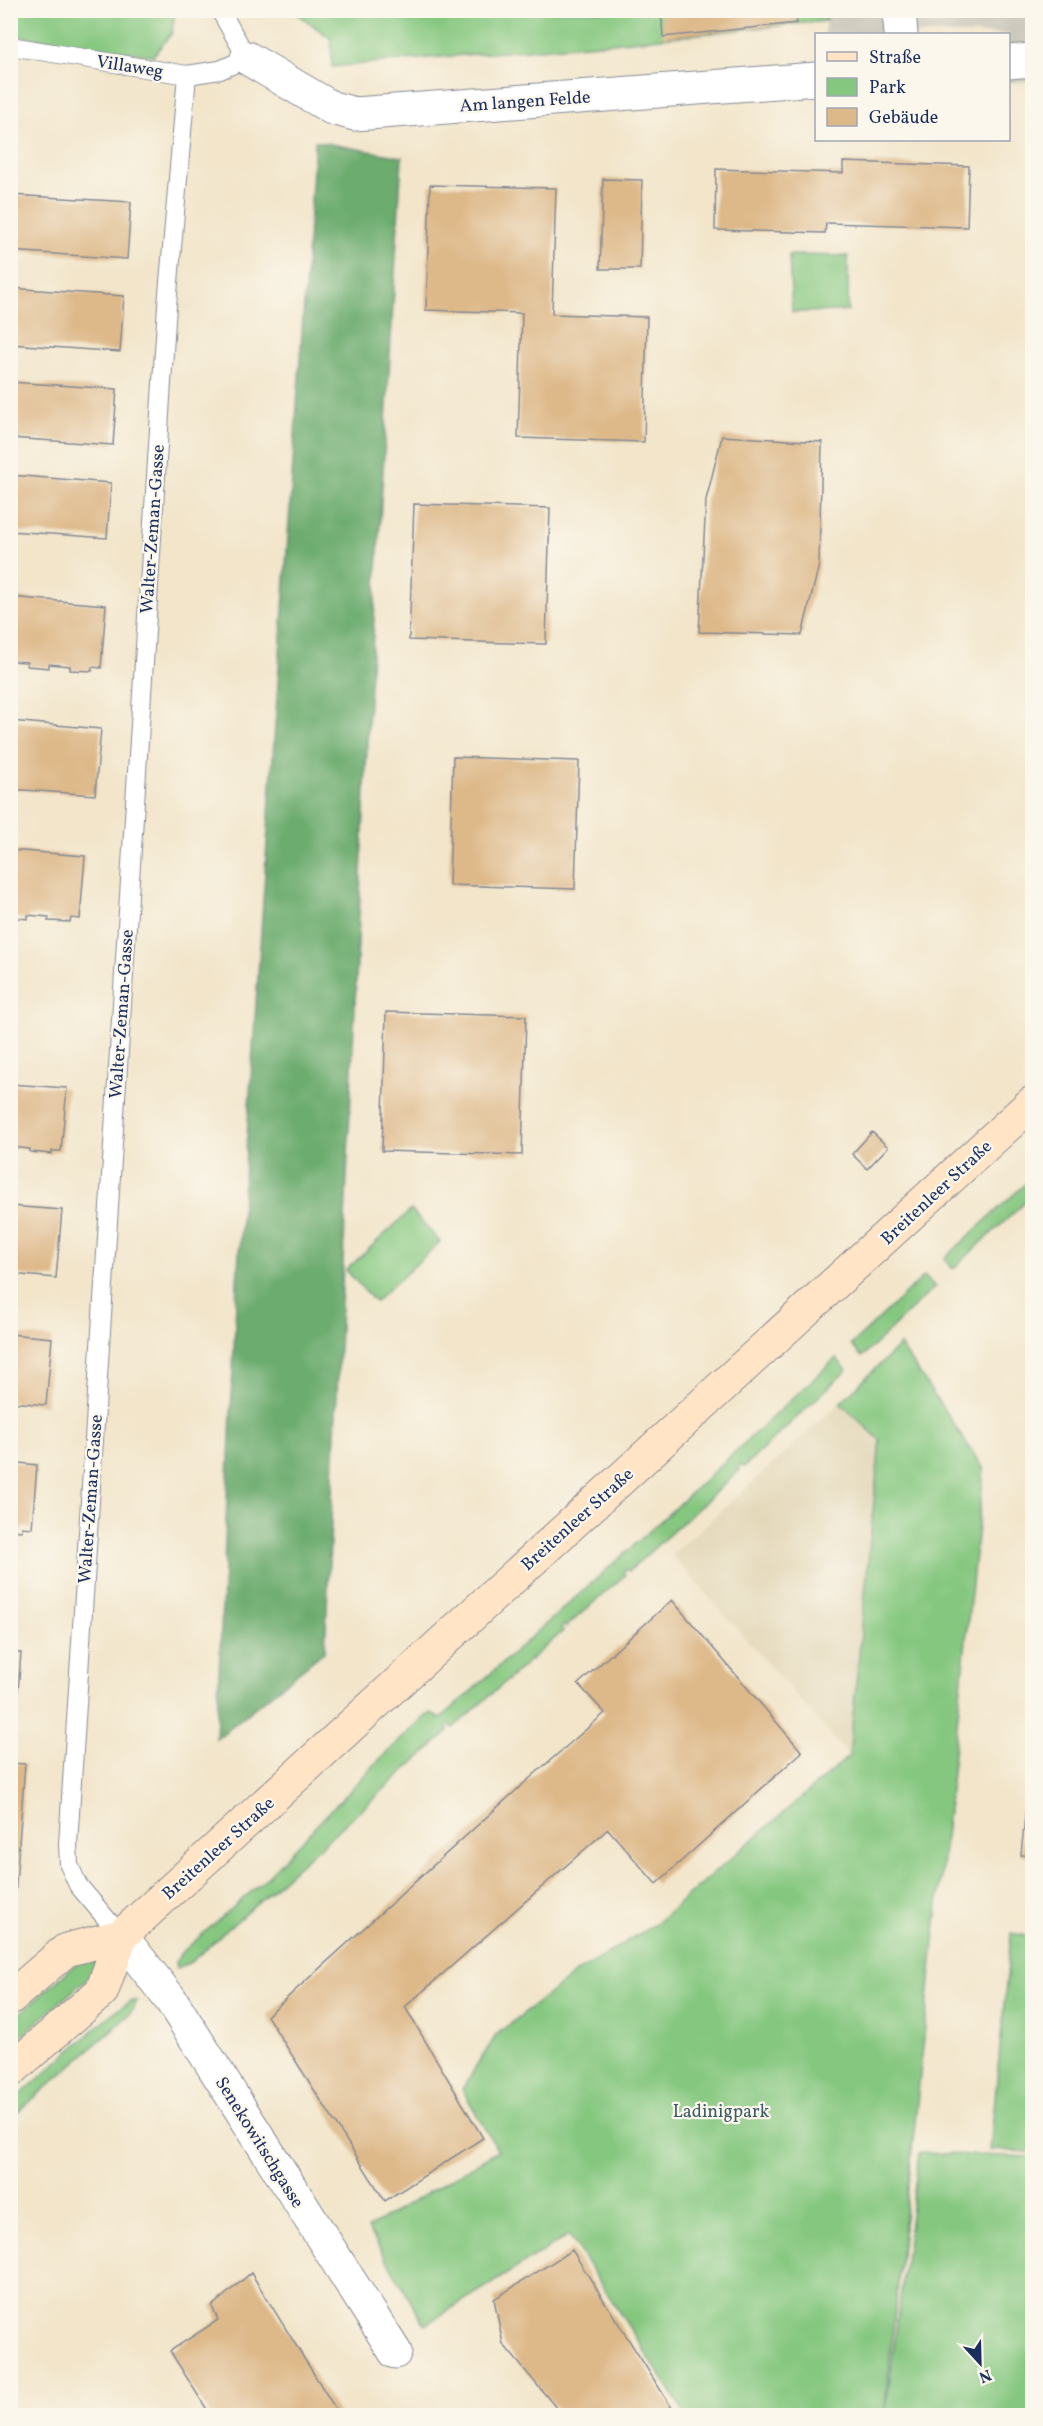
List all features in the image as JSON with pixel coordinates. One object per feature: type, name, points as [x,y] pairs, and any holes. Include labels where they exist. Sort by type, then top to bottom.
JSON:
[{"type":"main road","name":"Breitenleer Straße","points":[[10,1998],[66,1950],[121,1936],[1032,1103]]},
{"type":"main road","name":"Breitenleer Straße","points":[[10,2071],[102,1991],[121,1936]]},
{"type":"street","points":[[899,10],[901,33]]},
{"type":"street","name":"Am langen Felde","points":[[247,58],[332,108],[355,114],[815,79]]},
{"type":"street","points":[[1010,62],[1032,60]]},
{"type":"street","name":"Senekowitschgasse","points":[[121,1936],[171,2000],[394,2352]]},
{"type":"lane","points":[[220,10],[247,58]]},
{"type":"lane","name":"Villaweg","points":[[10,46],[187,75],[220,70],[247,58]]},
{"type":"lane","name":"Walter-Zeman-Gasse","points":[[121,1936],[78,1885],[69,1865],[68,1844],[166,305],[187,75]]},
{"type":"shaded area","points":[[834,11],[1032,11],[1032,81],[1010,83],[1010,33],[825,33],[825,21]]},
{"type":"shaded area","points":[[840,1403],[880,1439],[849,1756],[672,1555]]},
{"type":"green space","points":[[11,10],[175,11],[172,33],[153,56],[11,35]]},
{"type":"green space","points":[[294,11],[834,11],[825,21],[612,43],[332,67],[331,39]]},
{"type":"green space","points":[[315,141],[402,157],[369,703],[325,1651],[216,1739],[237,1282]]},
{"type":"green space","points":[[789,255],[848,256],[848,311],[792,312]]},
{"type":"green space","points":[[1026,1183],[1032,1189],[1032,1196],[953,1269],[944,1259]]},
{"type":"green space","points":[[411,1210],[440,1242],[375,1302],[346,1270]]},
{"type":"green space","points":[[924,1276],[935,1287],[862,1357],[851,1345]]},
{"type":"green space","name":"Ladinigpark","points":[[900,1345],[984,1469],[884,2415],[686,2415],[569,2235],[425,2325],[368,2228],[498,2151],[462,2089],[497,2034],[574,1974],[654,1925],[849,1756],[880,1440],[840,1403]]},
{"type":"green space","points":[[836,1358],[847,1370],[744,1467],[741,1465],[737,1468],[740,1470],[629,1571],[626,1569],[623,1571],[625,1575],[566,1627],[564,1625],[561,1627],[563,1631],[453,1728],[451,1725],[447,1728],[449,1731],[191,1962],[177,1968],[176,1962],[180,1954],[262,1882],[381,1758],[426,1716],[432,1713],[440,1719],[654,1527]]},
{"type":"green space","points":[[1011,1933],[1032,1937],[1032,2152],[990,2150]]},
{"type":"green space","points":[[95,1951],[97,1970],[11,2045],[10,2022],[89,1953]]},
{"type":"green space","points":[[131,2001],[137,2001],[130,2014],[11,2118],[11,2103],[114,2012]]},
{"type":"green space","points":[[919,2153],[1032,2157],[1032,2415],[885,2415]]},
{"type":"building","points":[[661,10],[795,10],[797,23],[663,37]]},
{"type":"building","points":[[843,162],[969,166],[967,227],[826,223],[825,233],[715,230],[716,169],[843,173]]},
{"type":"building","points":[[603,179],[642,180],[640,269],[600,269]]},
{"type":"building","points":[[430,185],[556,188],[552,314],[647,317],[644,442],[518,438],[522,313],[426,310]]},
{"type":"building","points":[[10,195],[131,202],[127,259],[10,251]]},
{"type":"building","points":[[10,288],[124,296],[120,352],[10,344]]},
{"type":"building","points":[[10,382],[117,389],[113,445],[10,438]]},
{"type":"building","points":[[722,436],[822,442],[819,565],[802,635],[699,632],[706,500]]},
{"type":"building","points":[[10,475],[111,483],[107,538],[10,531]]},
{"type":"building","points":[[414,504],[550,508],[546,644],[409,640]]},
{"type":"building","points":[[10,597],[106,605],[101,668],[92,667],[92,671],[70,670],[70,666],[49,664],[49,668],[27,666],[27,662],[10,661]]},
{"type":"building","points":[[10,721],[101,729],[95,795],[10,789]]},
{"type":"building","points":[[453,757],[579,761],[575,889],[449,885]]},
{"type":"building","points":[[10,850],[85,856],[80,919],[71,918],[70,922],[48,921],[49,917],[28,915],[28,919],[10,917]]},
{"type":"building","points":[[386,1012],[526,1016],[522,1155],[382,1151]]},
{"type":"building","points":[[10,1084],[67,1088],[61,1151],[52,1151],[52,1154],[10,1147]]},
{"type":"building","points":[[872,1132],[888,1147],[867,1169],[852,1154]]},
{"type":"building","points":[[10,1206],[62,1210],[56,1278],[10,1274]]},
{"type":"building","points":[[10,1334],[52,1338],[46,1405],[10,1402]]},
{"type":"building","points":[[10,1462],[37,1465],[32,1528],[22,1527],[22,1531],[10,1530]]},
{"type":"building","points":[[672,1600],[802,1752],[656,1884],[608,1829],[405,2007],[483,2138],[385,2201],[267,2016],[523,1784],[605,1713],[578,1684]]},
{"type":"building","points":[[10,1652],[21,1653],[16,1717],[10,1716]]},
{"type":"building","points":[[1032,1758],[1032,1856],[1021,1855]]},
{"type":"building","points":[[10,1763],[25,1764],[15,1897],[10,1901]]},
{"type":"building","points":[[572,2250],[677,2416],[563,2416],[503,2344],[494,2299]]},
{"type":"building","points":[[251,2273],[340,2416],[211,2416],[170,2351],[218,2320],[212,2306]]}]
